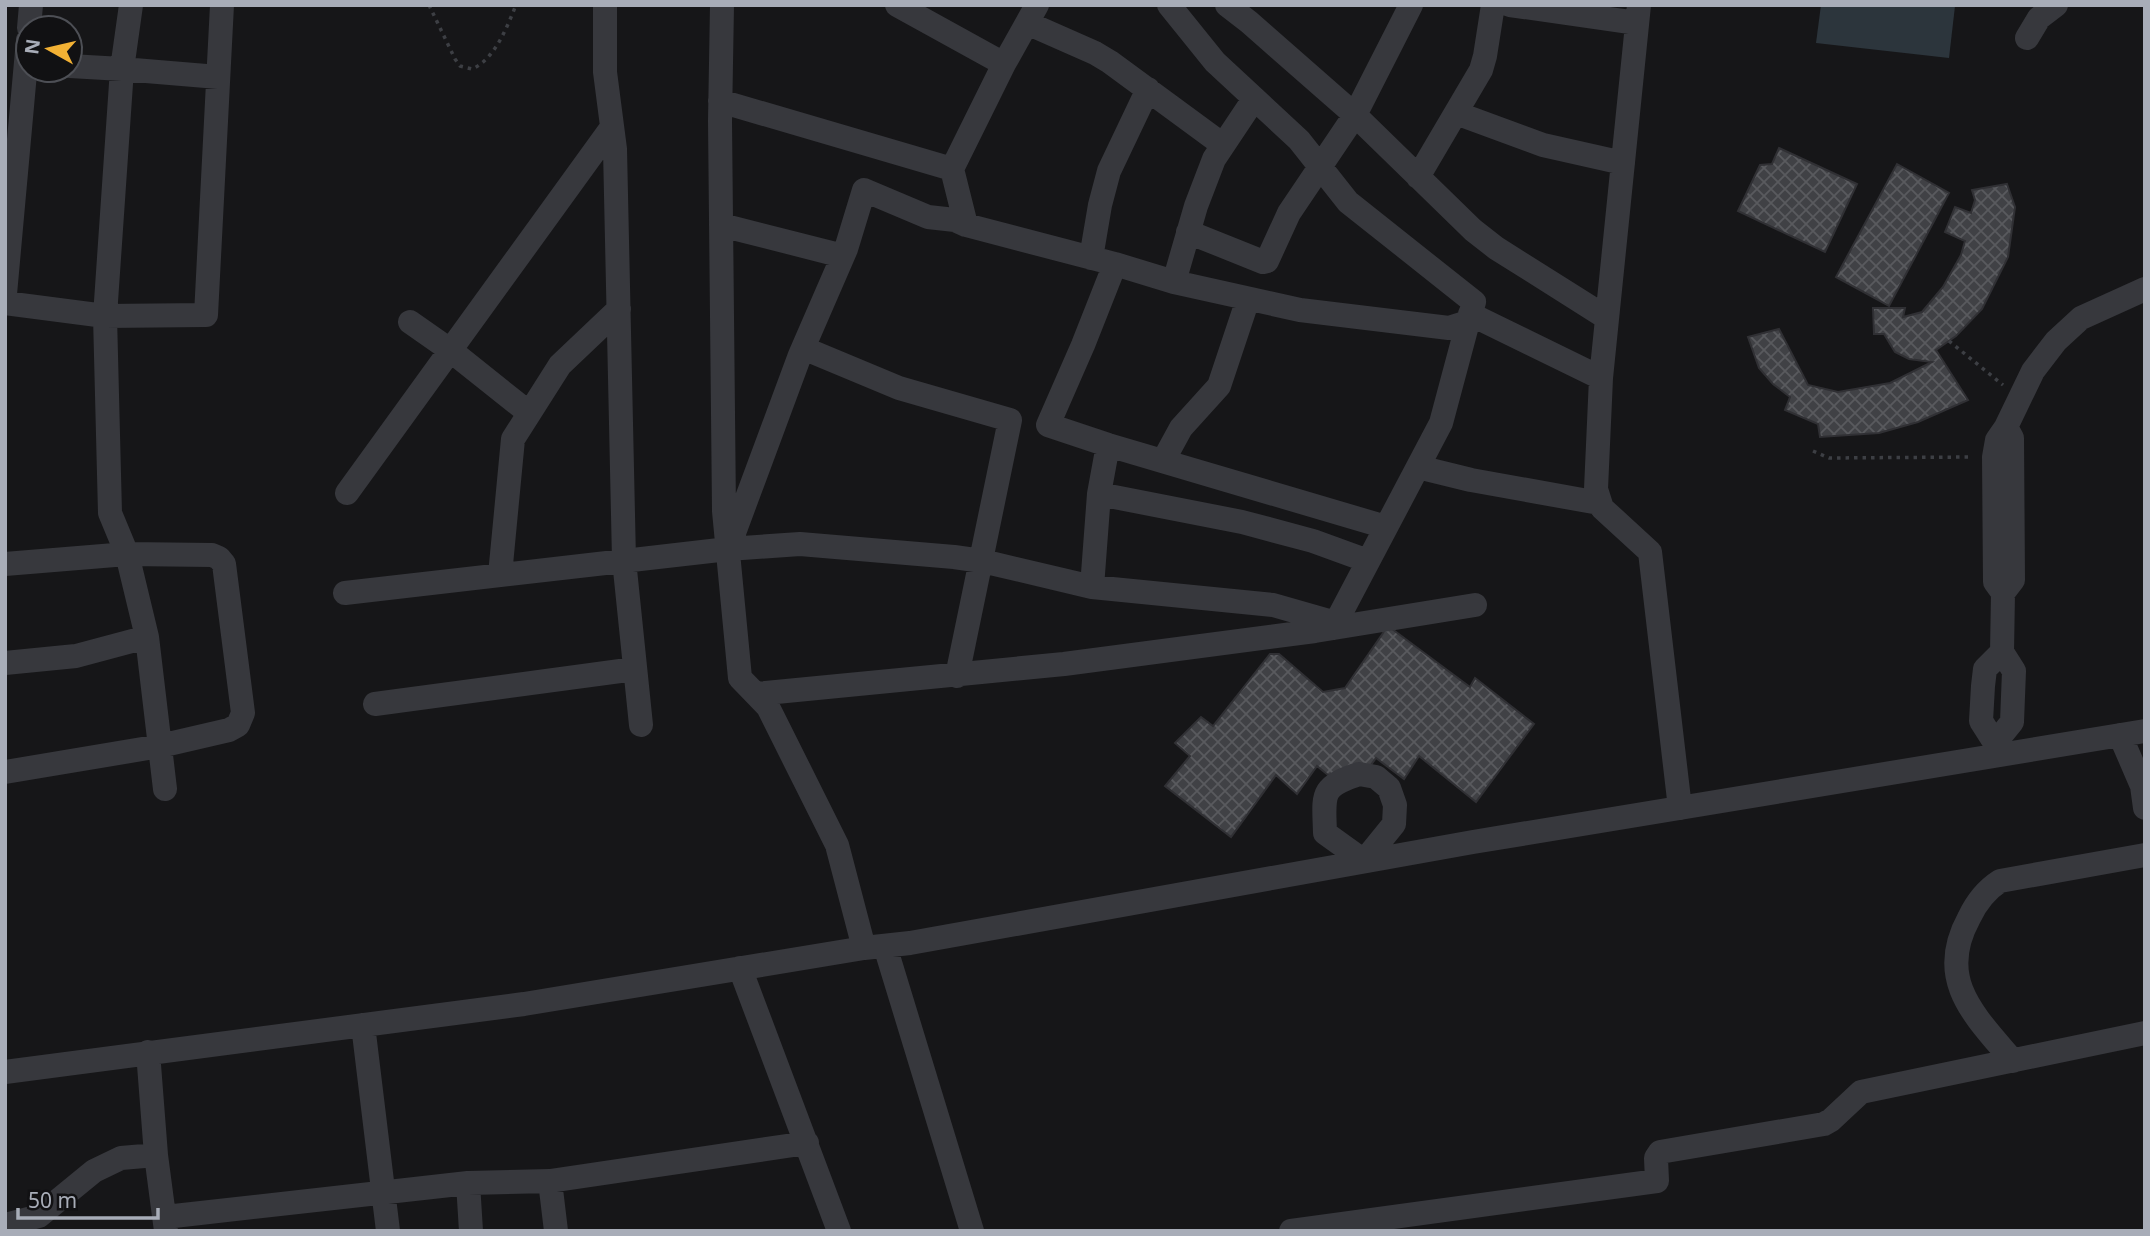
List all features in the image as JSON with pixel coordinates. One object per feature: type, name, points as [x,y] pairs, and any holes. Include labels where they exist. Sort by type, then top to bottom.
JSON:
[{"type":"street","points":[[131,5],[122,69],[106,316],[108,497],[114,526],[127,554],[148,637],[164,789]]},
{"type":"street","points":[[5,303],[106,316],[206,315],[222,5]]},
{"type":"street","points":[[605,5],[605,72],[615,149],[624,560],[641,725]]},
{"type":"street","points":[[722,5],[720,225],[724,511],[740,678],[768,707],[837,845],[875,947],[972,1231]]},
{"type":"street","points":[[897,5],[1004,64]]},
{"type":"street","points":[[1170,5],[1215,62],[1299,140],[1348,202],[1474,302],[1441,423],[1335,626]]},
{"type":"street","points":[[1227,5],[1355,116],[1473,230],[1496,248],[1607,318]]},
{"type":"street","points":[[1188,232],[1266,262],[1289,213],[1355,116],[1411,5]]},
{"type":"street","points":[[1418,177],[1483,64],[1493,5]]},
{"type":"street","points":[[1510,5],[1638,14],[1601,378],[1596,489],[1602,508],[1650,552],[1680,808]]},
{"type":"street","points":[[2027,38],[2039,18],[2056,5]]},
{"type":"street","points":[[967,225],[952,169],[1032,14],[1148,89],[1223,145]]},
{"type":"street","points":[[84,67],[218,77]]},
{"type":"street","points":[[5,294],[20,84]]},
{"type":"street","points":[[1048,425],[1083,345],[1103,261],[1100,205],[1109,171],[1148,89]]},
{"type":"street","points":[[1174,282],[1207,176],[1223,145],[1254,99]]},
{"type":"street","points":[[720,101],[952,169]]},
{"type":"street","points":[[1456,113],[1555,148],[1623,163]]},
{"type":"street","points":[[347,493],[612,127]]},
{"type":"street","points":[[728,549],[803,348],[843,256],[864,190],[928,217],[956,219],[967,225],[1174,282],[1248,299],[1300,310],[1449,328],[1469,318]]},
{"type":"street","points":[[720,225],[843,256]]},
{"type":"street","points":[[2004,593],[1995,582],[1994,457],[1997,440],[2033,371],[2056,341],[2081,318],[2145,289]]},
{"type":"street","points":[[1163,461],[1181,428],[1219,386],[1248,299]]},
{"type":"street","points":[[500,575],[513,439],[560,365],[619,309]]},
{"type":"street","points":[[1469,318],[1601,378]]},
{"type":"street","points":[[410,322],[529,413]]},
{"type":"street","points":[[803,348],[899,388],[1010,420],[1048,425],[1386,527]]},
{"type":"street","points":[[957,676],[1010,420]]},
{"type":"street","points":[[1995,750],[2012,722],[2014,671],[2002,652],[2004,593],[2013,580],[2012,438],[2006,427]]},
{"type":"street","points":[[1092,587],[1099,494],[1108,444]]},
{"type":"street","points":[[1418,467],[1471,480],[1599,503]]},
{"type":"street","points":[[1099,494],[1242,522],[1313,541],[1368,561]]},
{"type":"street","points":[[345,593],[624,560],[800,544],[982,561],[1092,587],[1273,605],[1335,626]]},
{"type":"street","points":[[5,564],[127,554],[212,555],[219,558],[224,564],[243,713],[238,725],[229,730],[160,746],[5,772]]},
{"type":"street","points":[[755,694],[957,676],[1475,605]]},
{"type":"street","points":[[5,663],[76,656],[148,637]]},
{"type":"street","points":[[375,704],[635,669]]},
{"type":"street","points":[[5,1072],[524,1004],[875,947],[1680,808],[1995,750],[2133,733],[2145,808]]},
{"type":"street","points":[[2013,1061],[1974,1014],[1965,1000],[1956,974],[1958,943],[1973,908],[1987,891],[2000,881],[2145,855]]},
{"type":"street","points":[[740,968],[839,1231]]},
{"type":"street","points":[[363,1025],[388,1231]]},
{"type":"street","points":[[1288,1230],[1657,1181],[1656,1158],[1660,1152],[1824,1124],[1861,1092],[2145,1033]]},
{"type":"street","points":[[148,1052],[156,1155],[166,1224],[467,1182],[550,1181],[807,1143]]},
{"type":"street","points":[[5,1225],[39,1216],[94,1171],[121,1158],[156,1155]]},
{"type":"street","points":[[550,1181],[556,1231]]},
{"type":"street","points":[[467,1182],[471,1231]]},
{"type":"path","points":[[429,5],[455,60],[460,66],[472,69],[487,58],[507,27],[516,5]]},
{"type":"path","points":[[1949,341],[2018,397]]},
{"type":"path","points":[[1812,451],[1829,457],[1994,457]]},
{"type":"shaded area","points":[[1821,5],[1955,6],[1949,58],[1816,43]]},
{"type":"building","points":[[1779,148],[1857,184],[1825,252],[1738,211],[1760,165],[1772,164]]},
{"type":"building","points":[[1897,164],[1949,193],[1889,306],[1836,277]]},
{"type":"building","points":[[2007,184],[2015,207],[2008,257],[1982,309],[1956,336],[1936,350],[1968,400],[1918,422],[1879,433],[1820,437],[1818,424],[1785,410],[1790,397],[1773,384],[1759,368],[1748,337],[1779,329],[1808,385],[1838,392],[1890,383],[1932,362],[1909,359],[1895,352],[1884,334],[1874,334],[1873,308],[1905,308],[1903,317],[1922,312],[1943,287],[1961,255],[1965,241],[1945,232],[1955,207],[1971,213],[1975,200],[1972,190]]},
{"type":"building","points":[[1388,626],[1470,687],[1475,678],[1534,724],[1476,802],[1419,756],[1404,779],[1376,758],[1368,769],[1328,775],[1317,766],[1297,794],[1276,775],[1231,837],[1165,786],[1190,756],[1175,743],[1201,717],[1213,726],[1270,654],[1279,654],[1323,692],[1345,688]]}]
